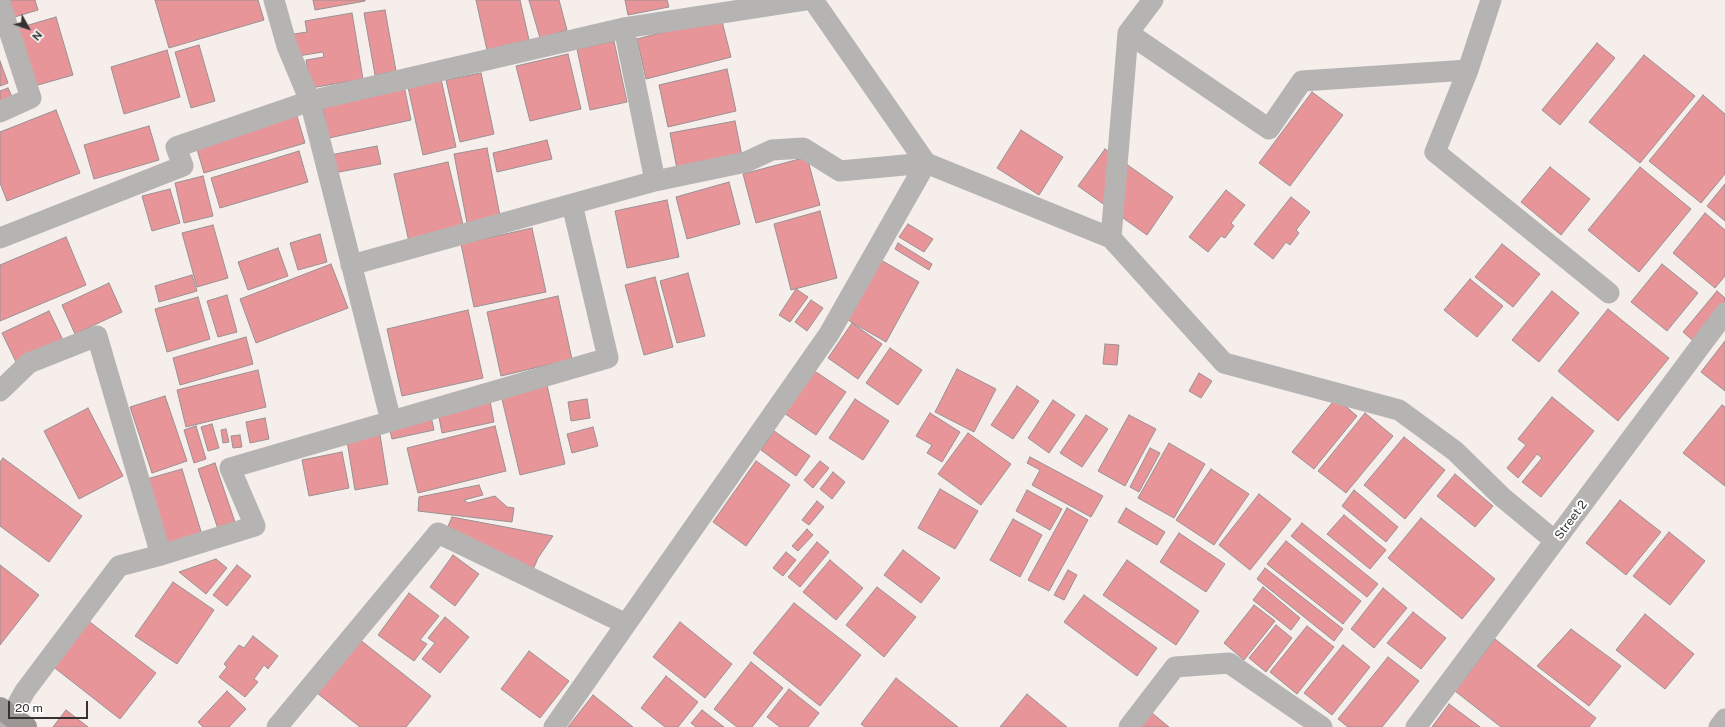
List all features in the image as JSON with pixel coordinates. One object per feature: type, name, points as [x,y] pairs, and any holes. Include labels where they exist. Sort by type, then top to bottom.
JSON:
[{"type":"street","points":[[274,0],[287,46],[310,101],[391,422]]},
{"type":"street","points":[[0,238],[183,166],[176,147],[310,101],[624,28],[805,0]]},
{"type":"street","points":[[813,0],[926,163]]},
{"type":"street","points":[[1111,238],[1128,33],[1153,0]]},
{"type":"street","points":[[1490,0],[1468,70],[1435,152],[1609,292]]},
{"type":"street","points":[[0,3],[31,98],[0,112]]},
{"type":"street","points":[[624,28],[654,181]]},
{"type":"street","points":[[1128,33],[1269,129],[1302,81],[1468,70]]},
{"type":"street","points":[[351,265],[654,181],[746,162],[772,150],[803,148],[840,171],[926,163],[1111,238],[1224,363],[1399,410],[1455,451],[1502,497],[1555,541]]},
{"type":"street","points":[[554,727],[829,334],[926,163]]},
{"type":"street","points":[[10,720],[25,691],[119,566],[161,555],[255,526],[230,468],[608,358],[572,204]]},
{"type":"street","name":"Street 2","points":[[1416,727],[1725,313]]},
{"type":"street","points":[[0,391],[29,363],[97,336],[161,555]]},
{"type":"street","points":[[277,727],[438,533],[626,624]]},
{"type":"street","points":[[1129,727],[1174,667],[1229,664],[1322,727]]},
{"type":"street","points":[[1719,727],[1725,719]]},
{"type":"building","points":[[3,0],[35,0],[38,10],[8,19]]},
{"type":"building","points":[[155,0],[258,0],[264,20],[169,48]]},
{"type":"building","points":[[313,0],[365,0],[365,1],[315,10]]},
{"type":"building","points":[[476,0],[520,0],[529,40],[487,50]]},
{"type":"building","points":[[529,0],[559,0],[567,30],[540,38]]},
{"type":"building","points":[[625,0],[667,0],[669,7],[628,15]]},
{"type":"building","points":[[385,10],[396,71],[375,75],[364,13]]},
{"type":"building","points":[[352,13],[363,79],[311,88],[306,60],[324,57],[323,52],[298,56],[294,34],[307,32],[305,21]]},
{"type":"building","points":[[56,17],[73,75],[31,87],[15,29]]},
{"type":"building","points":[[721,17],[731,57],[646,79],[637,39]]},
{"type":"building","points":[[614,41],[627,102],[590,110],[577,49]]},
{"type":"building","points":[[1597,43],[1615,58],[1560,125],[1542,110]]},
{"type":"building","points":[[199,45],[215,101],[191,108],[175,52]]},
{"type":"building","points":[[167,50],[180,97],[124,114],[111,67]]},
{"type":"building","points":[[568,54],[581,109],[530,121],[516,66]]},
{"type":"building","points":[[1644,55],[1695,96],[1640,163],[1589,122]]},
{"type":"building","points":[[0,61],[8,83],[0,86]]},
{"type":"building","points":[[727,69],[736,111],[668,127],[659,85]]},
{"type":"building","points":[[481,73],[494,134],[460,142],[446,80]]},
{"type":"building","points":[[441,79],[456,147],[423,155],[408,87]]},
{"type":"building","points":[[404,86],[411,120],[329,138],[322,105]]},
{"type":"building","points":[[8,88],[14,101],[0,106],[0,91]]},
{"type":"building","points":[[1312,92],[1343,115],[1290,186],[1259,163]]},
{"type":"building","points":[[1703,95],[1725,114],[1725,174],[1701,203],[1649,161]]},
{"type":"building","points":[[56,110],[80,173],[7,201],[0,183],[0,132]]},
{"type":"building","points":[[297,116],[305,143],[204,173],[196,146]]},
{"type":"building","points":[[735,121],[742,156],[677,169],[670,133]]},
{"type":"building","points":[[149,126],[159,160],[94,179],[84,145]]},
{"type":"building","points":[[1021,130],[1063,157],[1039,195],[997,168]]},
{"type":"building","points":[[547,140],[552,159],[497,172],[493,153]]},
{"type":"building","points":[[377,146],[381,164],[334,173],[330,155]]},
{"type":"building","points":[[487,148],[500,216],[467,223],[454,154]]},
{"type":"building","points":[[1105,149],[1173,197],[1147,235],[1078,186]]},
{"type":"building","points":[[299,151],[308,182],[220,208],[211,178]]},
{"type":"building","points":[[807,157],[820,205],[756,223],[743,174]]},
{"type":"building","points":[[448,162],[464,229],[409,242],[394,174]]},
{"type":"building","points":[[1550,167],[1590,199],[1561,235],[1521,202]]},
{"type":"building","points":[[1640,167],[1691,209],[1639,272],[1588,230]]},
{"type":"building","points":[[203,176],[213,216],[184,223],[175,183]]},
{"type":"building","points":[[729,182],[740,224],[687,239],[676,197]]},
{"type":"building","points":[[1725,184],[1725,221],[1707,206]]},
{"type":"building","points":[[170,189],[180,223],[152,231],[142,196]]},
{"type":"building","points":[[1226,190],[1245,205],[1231,223],[1234,226],[1225,238],[1221,236],[1208,252],[1189,237]]},
{"type":"building","points":[[1291,197],[1310,212],[1296,230],[1299,233],[1290,245],[1286,242],[1273,259],[1254,244]]},
{"type":"building","points":[[667,200],[679,257],[627,268],[615,211]]},
{"type":"building","points":[[820,211],[837,278],[791,290],[774,224]]},
{"type":"building","points":[[1705,213],[1725,230],[1725,276],[1715,288],[1673,253]]},
{"type":"building","points":[[908,224],[933,239],[924,252],[899,237]]},
{"type":"building","points":[[213,225],[228,278],[197,287],[182,233]]},
{"type":"building","points":[[532,228],[546,292],[474,307],[461,244]]},
{"type":"building","points":[[320,234],[327,262],[298,270],[290,243]]},
{"type":"building","points":[[66,237],[86,285],[0,321],[0,265]]},
{"type":"building","points":[[898,243],[932,264],[929,270],[895,249]]},
{"type":"building","points":[[1502,244],[1540,274],[1513,307],[1475,277]]},
{"type":"building","points":[[278,248],[288,276],[248,290],[238,262]]},
{"type":"building","points":[[881,260],[919,282],[886,342],[848,320]]},
{"type":"building","points":[[331,264],[348,308],[256,343],[240,299]]},
{"type":"building","points":[[1662,264],[1698,293],[1667,331],[1631,302]]},
{"type":"building","points":[[688,273],[705,336],[677,343],[660,281]]},
{"type":"building","points":[[192,275],[197,291],[159,302],[155,286]]},
{"type":"building","points":[[655,277],[673,347],[644,355],[625,285]]},
{"type":"building","points":[[1470,279],[1503,306],[1477,337],[1444,310]]},
{"type":"building","points":[[109,283],[122,312],[75,334],[62,305]]},
{"type":"building","points":[[796,289],[808,297],[790,322],[779,315]]},
{"type":"building","points":[[1552,291],[1579,313],[1539,362],[1512,340]]},
{"type":"building","points":[[1717,291],[1725,298],[1725,309],[1697,344],[1683,332]]},
{"type":"building","points":[[227,295],[237,332],[218,337],[207,301]]},
{"type":"building","points":[[558,296],[572,359],[501,376],[487,312]]},
{"type":"building","points":[[198,297],[210,339],[167,352],[155,309]]},
{"type":"building","points":[[811,300],[823,308],[807,331],[795,322]]},
{"type":"building","points":[[1608,309],[1669,358],[1618,421],[1558,371]]},
{"type":"building","points":[[468,310],[483,378],[402,396],[387,329]]},
{"type":"building","points":[[49,311],[63,340],[16,362],[2,333]]},
{"type":"building","points":[[852,323],[882,344],[858,379],[828,358]]},
{"type":"building","points":[[246,337],[253,364],[180,385],[173,358]]},
{"type":"building","points":[[1725,341],[1725,391],[1701,372]]},
{"type":"building","points":[[1105,344],[1119,345],[1117,365],[1103,364]]},
{"type":"building","points":[[890,348],[922,370],[898,405],[866,383]]},
{"type":"building","points":[[957,369],[996,389],[974,432],[935,412]]},
{"type":"building","points":[[258,370],[266,407],[186,427],[177,390]]},
{"type":"building","points":[[813,370],[846,392],[816,435],[784,413]]},
{"type":"building","points":[[1199,373],[1212,381],[1201,398],[1189,391]]},
{"type":"building","points":[[547,385],[565,464],[520,475],[501,395]]},
{"type":"building","points":[[1017,386],[1039,401],[1013,439],[991,425]]},
{"type":"building","points":[[165,396],[187,461],[152,473],[130,407]]},
{"type":"building","points":[[1552,397],[1594,431],[1541,497],[1522,482],[1542,458],[1537,454],[1518,478],[1507,468],[1526,445],[1518,439]]},
{"type":"building","points":[[1336,398],[1357,416],[1314,469],[1292,452]]},
{"type":"building","points":[[587,399],[590,418],[571,421],[568,402]]},
{"type":"building","points":[[855,399],[889,421],[863,460],[829,438]]},
{"type":"building","points":[[1053,400],[1075,415],[1049,453],[1028,438]]},
{"type":"building","points":[[490,401],[494,422],[442,433],[438,412]]},
{"type":"building","points":[[1722,405],[1725,407],[1725,486],[1683,453]]},
{"type":"building","points":[[88,408],[123,476],[79,499],[44,431]]},
{"type":"building","points":[[930,413],[960,432],[942,462],[927,453],[932,445],[916,436]]},
{"type":"building","points":[[1365,413],[1393,436],[1346,493],[1318,471]]},
{"type":"building","points":[[1086,415],[1108,429],[1082,467],[1060,453]]},
{"type":"building","points":[[1129,415],[1156,429],[1125,486],[1098,471]]},
{"type":"building","points":[[431,416],[434,430],[392,439],[389,426]]},
{"type":"building","points":[[265,418],[269,439],[250,443],[246,422]]},
{"type":"building","points":[[212,424],[219,448],[208,451],[201,427]]},
{"type":"building","points":[[196,426],[206,459],[194,463],[184,430]]},
{"type":"building","points":[[495,426],[506,471],[418,493],[407,448]]},
{"type":"building","points":[[593,427],[598,446],[572,453],[567,434]]},
{"type":"building","points":[[226,429],[229,442],[223,443],[221,430]]},
{"type":"building","points":[[774,431],[810,456],[796,476],[761,450]]},
{"type":"building","points":[[968,433],[1011,464],[981,505],[938,474]]},
{"type":"building","points":[[240,435],[242,447],[233,448],[231,436]]},
{"type":"building","points":[[380,435],[388,484],[355,490],[347,441]]},
{"type":"building","points":[[1404,437],[1445,470],[1405,519],[1364,485]]},
{"type":"building","points":[[1169,443],[1205,464],[1174,518],[1138,498]]},
{"type":"building","points":[[1150,448],[1160,453],[1139,492],[1130,487]]},
{"type":"building","points":[[342,452],[349,488],[309,496],[302,460]]},
{"type":"building","points":[[1030,457],[1103,496],[1091,517],[1032,485],[1040,470],[1027,463]]},
{"type":"building","points":[[3,458],[82,516],[49,562],[0,526],[0,462]]},
{"type":"building","points":[[756,461],[790,485],[746,546],[713,522]]},
{"type":"building","points":[[820,461],[829,468],[813,488],[804,480]]},
{"type":"building","points":[[215,463],[237,528],[220,535],[198,469]]},
{"type":"building","points":[[182,469],[203,538],[169,548],[147,479]]},
{"type":"building","points":[[1211,469],[1249,494],[1214,545],[1176,520]]},
{"type":"building","points":[[833,472],[845,482],[832,499],[820,489]]},
{"type":"building","points":[[1455,474],[1493,506],[1475,527],[1437,496]]},
{"type":"building","points":[[479,485],[483,495],[464,500],[468,503],[495,496],[507,507],[514,508],[512,522],[418,511],[419,497]]},
{"type":"building","points":[[940,489],[978,511],[955,549],[918,528]]},
{"type":"building","points":[[1027,490],[1062,509],[1050,530],[1016,511]]},
{"type":"building","points":[[1354,490],[1398,527],[1386,542],[1342,506]]},
{"type":"building","points":[[1259,494],[1291,519],[1250,570],[1219,545]]},
{"type":"building","points":[[1620,500],[1661,532],[1626,575],[1586,543]]},
{"type":"building","points":[[817,501],[824,507],[809,525],[802,520]]},
{"type":"building","points":[[1067,508],[1088,520],[1049,591],[1028,580]]},
{"type":"building","points":[[1126,508],[1165,532],[1157,545],[1118,522]]},
{"type":"building","points":[[1344,515],[1386,550],[1370,569],[1327,534]]},
{"type":"building","points":[[452,517],[553,536],[538,558],[532,572],[446,531]]},
{"type":"building","points":[[1421,518],[1495,579],[1462,619],[1388,558]]},
{"type":"building","points":[[1013,519],[1042,535],[1020,577],[990,560]]},
{"type":"building","points":[[1302,523],[1378,584],[1367,597],[1291,536]]},
{"type":"building","points":[[807,529],[813,535],[798,551],[792,546]]},
{"type":"building","points":[[1669,532],[1705,561],[1670,605],[1633,576]]},
{"type":"building","points":[[1179,533],[1225,564],[1206,592],[1160,562]]},
{"type":"building","points":[[1286,541],[1361,601],[1343,624],[1267,564]]},
{"type":"building","points":[[817,542],[829,552],[800,587],[788,577]]},
{"type":"building","points":[[903,550],[940,578],[921,603],[884,575]]},
{"type":"building","points":[[786,552],[796,560],[783,576],[773,568]]},
{"type":"building","points":[[453,555],[479,574],[455,606],[430,587]]},
{"type":"building","points":[[216,559],[227,568],[206,594],[179,572]]},
{"type":"building","points":[[830,560],[863,588],[836,620],[803,592]]},
{"type":"building","points":[[1127,560],[1199,611],[1176,645],[1103,595]]},
{"type":"building","points":[[0,565],[39,595],[0,645]]},
{"type":"building","points":[[237,565],[251,576],[227,606],[213,595]]},
{"type":"building","points":[[1265,568],[1343,629],[1334,641],[1257,579]]},
{"type":"building","points":[[1068,570],[1077,575],[1064,600],[1054,595]]},
{"type":"building","points":[[173,582],[214,610],[177,664],[135,636]]},
{"type":"building","points":[[877,587],[916,617],[884,657],[846,625]]},
{"type":"building","points":[[1263,587],[1300,618],[1291,630],[1253,600]]},
{"type":"building","points":[[1383,588],[1407,608],[1374,648],[1351,629]]},
{"type":"building","points":[[409,593],[439,616],[420,640],[427,644],[414,661],[378,635]]},
{"type":"building","points":[[1084,595],[1157,648],[1137,676],[1064,622]]},
{"type":"building","points":[[794,603],[861,655],[820,706],[753,653]]},
{"type":"building","points":[[1254,605],[1275,621],[1244,660],[1224,643]]},
{"type":"building","points":[[1413,612],[1446,638],[1421,669],[1387,643]]},
{"type":"building","points":[[1645,614],[1694,654],[1665,689],[1616,650]]},
{"type":"building","points":[[445,617],[469,637],[440,673],[422,659],[435,643],[428,638]]},
{"type":"building","points":[[86,619],[156,673],[120,719],[51,665]]},
{"type":"building","points":[[680,622],[732,664],[705,698],[653,657]]},
{"type":"building","points":[[1276,625],[1292,638],[1266,672],[1249,658]]},
{"type":"building","points":[[1307,626],[1334,647],[1297,694],[1270,672]]},
{"type":"building","points":[[1571,629],[1621,666],[1589,706],[1537,666]]},
{"type":"building","points":[[253,636],[278,656],[268,669],[264,665],[254,679],[258,682],[245,697],[219,677],[227,667],[224,664],[239,645],[244,648]]},
{"type":"building","points":[[359,639],[431,696],[406,727],[360,727],[317,693]]},
{"type":"building","points":[[1495,639],[1596,718],[1589,727],[1501,727],[1455,691]]},
{"type":"building","points":[[1343,645],[1370,667],[1332,715],[1304,693]]},
{"type":"building","points":[[529,651],[569,681],[540,718],[501,689]]},
{"type":"building","points":[[1388,657],[1419,681],[1382,727],[1348,727],[1338,719]]},
{"type":"building","points":[[751,662],[783,688],[752,727],[737,727],[714,709]]},
{"type":"building","points":[[666,676],[698,702],[678,727],[665,727],[641,708]]},
{"type":"building","points":[[896,678],[958,727],[865,727],[861,724]]},
{"type":"building","points":[[789,689],[819,713],[808,727],[780,727],[767,717]]},
{"type":"building","points":[[227,691],[246,709],[229,727],[203,727],[198,722]]},
{"type":"building","points":[[1027,694],[1067,727],[1000,727]]},
{"type":"building","points":[[593,695],[633,727],[568,727]]},
{"type":"building","points":[[1449,704],[1480,727],[1432,727]]},
{"type":"building","points":[[66,710],[88,727],[53,727]]},
{"type":"building","points":[[702,710],[724,727],[696,727],[691,723]]},
{"type":"building","points":[[1152,713],[1169,727],[1141,727]]}]
